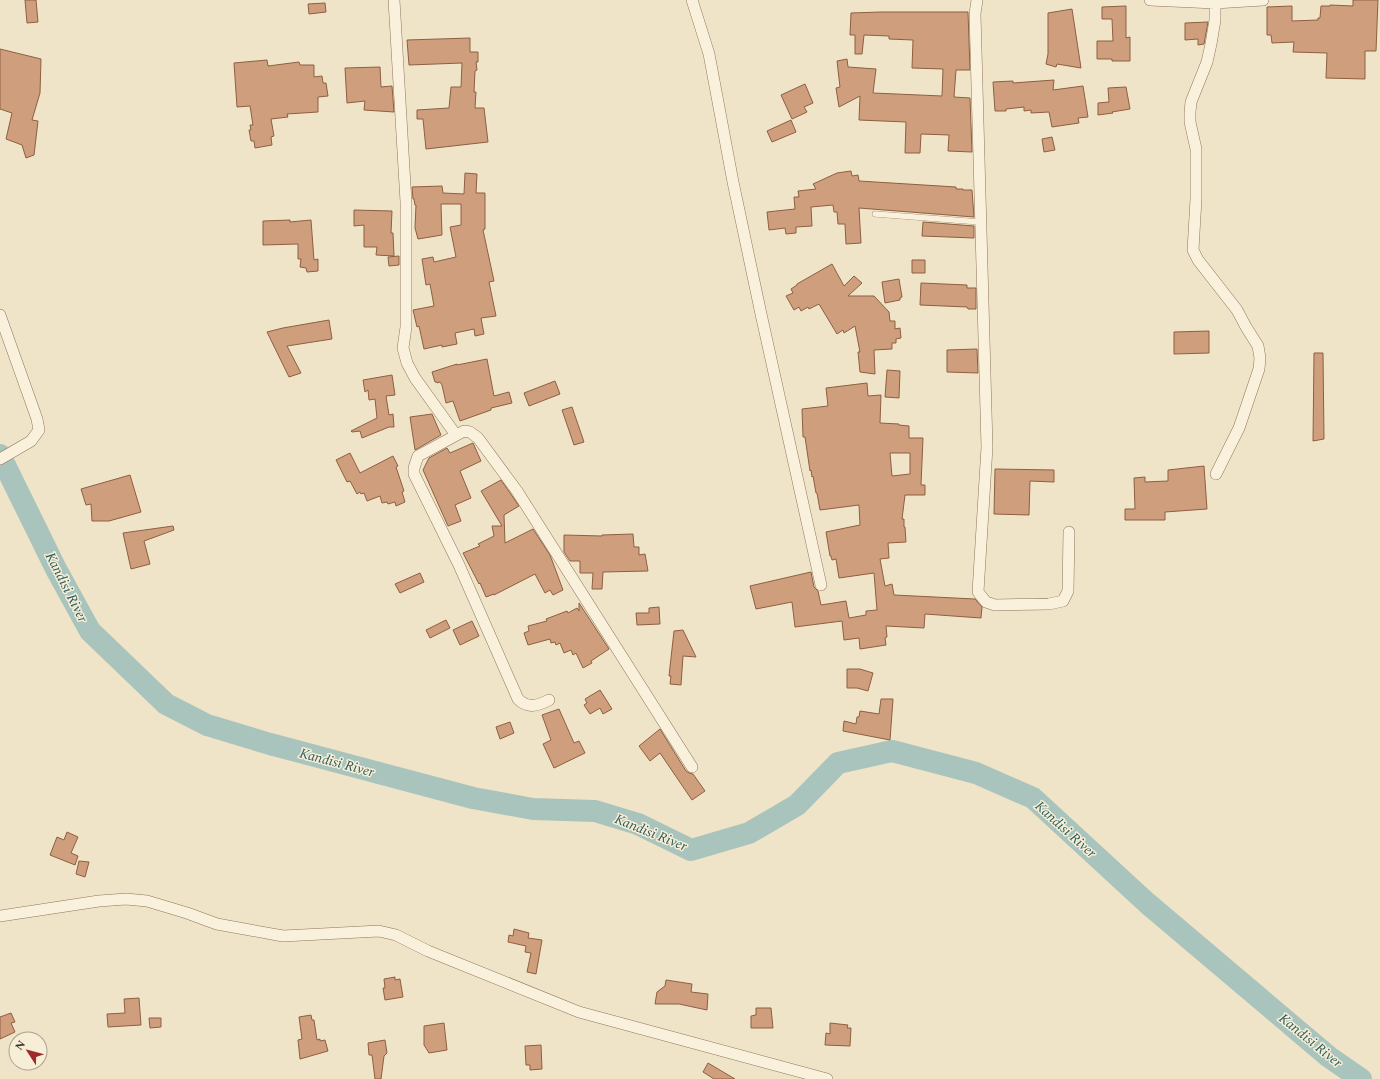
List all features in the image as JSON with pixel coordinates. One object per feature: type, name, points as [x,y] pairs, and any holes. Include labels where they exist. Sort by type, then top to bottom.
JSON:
[{"type":"street","points":[[394,0],[406,202],[406,327],[403,348],[407,363],[415,378],[456,435]]},
{"type":"street","points":[[692,0],[709,54],[733,182],[822,585]]},
{"type":"street","points":[[977,0],[975,14],[987,447],[978,592],[986,602],[995,605],[1050,604],[1063,601],[1068,591],[1069,532]]},
{"type":"street","points":[[1150,0],[1215,3],[1263,0]]},
{"type":"street","points":[[1215,3],[1215,20],[1207,62],[1191,102],[1190,112],[1190,122],[1196,149],[1196,199],[1193,250],[1198,260],[1237,310],[1258,346],[1260,358],[1259,369],[1239,428],[1216,474]]},
{"type":"street","points":[[0,315],[37,419],[38,430],[31,441],[0,459]]},
{"type":"street","points":[[549,700],[537,706],[531,706],[522,703],[518,699],[459,565],[414,474],[414,468],[418,456],[464,431],[470,432],[478,438],[517,491],[692,768]]},
{"type":"street","points":[[0,916],[99,901],[126,899],[147,901],[217,924],[282,936],[378,931],[396,935],[428,951],[579,1012],[827,1079]]},
{"type":"lane","points":[[875,214],[980,222]]},
{"type":"building","points":[[25,0],[36,0],[38,22],[27,23]]},
{"type":"building","points":[[1353,0],[1378,0],[1376,51],[1365,51],[1365,79],[1326,78],[1327,53],[1293,52],[1294,42],[1272,43],[1271,35],[1267,35],[1267,7],[1292,6],[1292,21],[1318,20],[1318,18],[1320,18],[1321,6],[1353,6]]},
{"type":"building","points":[[325,3],[326,12],[309,14],[308,4]]},
{"type":"building","points":[[1126,6],[1126,38],[1130,37],[1130,61],[1097,59],[1097,41],[1113,41],[1112,19],[1102,19],[1102,7]]},
{"type":"building","points":[[1072,9],[1081,68],[1057,64],[1056,67],[1046,64],[1048,54],[1048,13]]},
{"type":"building","points":[[968,12],[970,70],[956,70],[954,97],[970,98],[972,152],[948,151],[949,135],[921,134],[920,153],[905,153],[906,122],[859,120],[860,96],[839,107],[836,88],[840,87],[837,61],[847,59],[848,67],[876,69],[873,93],[942,96],[943,69],[912,68],[913,40],[889,39],[889,36],[864,35],[862,54],[855,54],[855,35],[850,35],[851,13]]},
{"type":"building","points":[[1208,22],[1204,44],[1198,45],[1198,39],[1185,40],[1185,23]]},
{"type":"building","points":[[470,38],[470,52],[478,52],[478,62],[476,62],[477,70],[475,71],[475,108],[484,108],[488,142],[426,149],[423,119],[417,119],[417,110],[449,108],[451,87],[461,87],[462,63],[409,65],[407,40]]},
{"type":"building","points":[[0,49],[41,59],[40,93],[32,120],[38,121],[34,155],[26,158],[22,145],[6,139],[12,113],[0,109]]},
{"type":"building","points":[[267,60],[268,66],[299,62],[300,65],[314,65],[314,77],[322,76],[323,83],[326,83],[328,96],[318,97],[318,112],[287,114],[288,117],[271,119],[274,136],[271,137],[272,145],[255,148],[254,141],[251,141],[249,130],[251,130],[250,125],[253,125],[250,106],[237,107],[234,63]]},
{"type":"building","points":[[380,67],[381,87],[392,86],[394,112],[364,110],[365,101],[347,103],[345,68]]},
{"type":"building","points":[[1054,80],[1053,90],[1083,86],[1088,117],[1078,118],[1079,123],[1052,127],[1049,112],[1031,113],[1031,110],[1024,111],[1024,107],[1006,109],[1006,111],[995,111],[993,82],[1013,81],[1013,83]]},
{"type":"building","points":[[805,84],[813,103],[804,107],[807,112],[792,119],[781,95]]},
{"type":"building","points":[[1126,87],[1130,109],[1098,115],[1098,103],[1109,102],[1108,88]]},
{"type":"building","points":[[791,120],[796,132],[772,142],[767,131]]},
{"type":"building","points":[[1052,137],[1055,150],[1044,152],[1042,139]]},
{"type":"building","points":[[851,171],[852,176],[858,175],[859,181],[956,187],[956,189],[972,190],[974,217],[859,208],[861,243],[846,244],[845,224],[838,224],[837,212],[834,212],[833,205],[811,207],[812,226],[796,227],[796,233],[786,234],[785,228],[769,230],[767,212],[795,209],[794,197],[799,197],[798,191],[816,189],[813,184],[837,173]]},
{"type":"building","points":[[465,173],[477,174],[476,193],[485,193],[485,229],[483,230],[494,281],[489,282],[496,316],[481,318],[484,334],[475,336],[474,329],[455,333],[457,344],[442,347],[442,345],[424,349],[419,326],[417,327],[413,310],[434,306],[430,284],[426,285],[422,259],[433,257],[434,262],[456,257],[450,227],[461,225],[461,204],[441,204],[442,235],[418,239],[415,228],[416,205],[413,199],[412,187],[442,186],[443,193],[464,194]]},
{"type":"building","points":[[354,210],[392,211],[391,233],[393,233],[394,256],[376,255],[377,247],[364,247],[364,225],[354,226]]},
{"type":"building","points":[[290,220],[290,222],[311,220],[314,260],[318,259],[318,271],[307,272],[306,268],[300,267],[301,259],[298,259],[298,244],[263,245],[263,221]]},
{"type":"building","points":[[923,222],[974,226],[974,238],[922,236]]},
{"type":"building","points":[[399,256],[399,265],[389,266],[388,257]]},
{"type":"building","points":[[912,260],[925,260],[925,273],[912,273]]},
{"type":"building","points":[[832,264],[844,286],[854,276],[862,283],[848,296],[874,296],[889,312],[890,321],[895,321],[895,329],[900,328],[901,338],[896,339],[896,343],[892,343],[892,349],[874,350],[875,374],[860,372],[858,352],[860,352],[855,326],[844,333],[843,330],[837,334],[819,304],[801,311],[799,307],[794,310],[786,296],[793,293],[791,289],[797,284]]},
{"type":"building","points":[[899,279],[902,297],[900,300],[885,303],[882,282]]},
{"type":"building","points":[[921,283],[967,285],[967,288],[976,288],[976,309],[968,309],[967,307],[920,305]]},
{"type":"building","points":[[329,320],[332,339],[287,346],[301,373],[289,377],[267,332]]},
{"type":"building","points":[[1209,331],[1209,353],[1174,354],[1174,332]]},
{"type":"building","points":[[977,349],[978,373],[947,372],[947,350]]},
{"type":"building","points":[[1314,353],[1323,353],[1324,439],[1313,441]]},
{"type":"building","points":[[487,359],[494,396],[509,392],[512,403],[491,408],[491,410],[460,421],[453,401],[446,403],[442,385],[440,382],[435,382],[432,372],[457,364]]},
{"type":"building","points":[[887,370],[900,371],[899,398],[885,397]]},
{"type":"building","points":[[392,375],[395,395],[386,396],[389,415],[393,414],[394,427],[389,427],[362,438],[360,431],[351,431],[377,418],[375,399],[369,400],[368,390],[365,392],[363,380]]},
{"type":"building","points":[[555,381],[560,394],[529,406],[524,393]]},
{"type":"building","points":[[867,383],[868,396],[881,395],[880,423],[909,426],[909,438],[923,438],[921,485],[925,485],[925,495],[905,495],[902,519],[904,519],[906,542],[888,543],[889,558],[880,559],[885,586],[892,584],[894,595],[975,599],[982,607],[981,618],[925,614],[924,628],[886,626],[886,645],[860,649],[859,638],[844,640],[842,621],[795,627],[792,602],[756,609],[750,586],[811,572],[814,587],[818,591],[821,605],[846,601],[849,618],[866,615],[866,611],[877,610],[874,573],[839,578],[836,559],[832,560],[830,556],[826,532],[860,525],[859,505],[820,510],[813,476],[812,477],[811,470],[810,471],[805,437],[803,437],[802,409],[828,406],[826,388]],"holes":[[[890,453],[910,453],[910,474],[892,476]]]},
{"type":"building","points":[[572,407],[584,442],[574,445],[562,410]]},
{"type":"building","points":[[432,414],[441,435],[415,450],[410,417]]},
{"type":"building","points":[[473,443],[481,461],[460,471],[471,498],[455,505],[461,521],[448,526],[423,470],[429,458],[447,448],[450,453]]},
{"type":"building","points":[[350,453],[360,473],[393,456],[398,466],[396,467],[404,491],[402,492],[405,502],[396,506],[395,502],[388,504],[387,502],[382,503],[380,496],[367,501],[364,493],[361,494],[360,492],[357,494],[350,481],[347,482],[336,460]]},
{"type":"building","points":[[1204,466],[1207,509],[1165,512],[1165,520],[1125,520],[1125,509],[1135,509],[1134,478],[1145,477],[1145,482],[1168,481],[1168,470]]},
{"type":"building","points":[[995,469],[1054,470],[1054,482],[1030,481],[1029,515],[994,514]]},
{"type":"building","points":[[130,475],[141,512],[109,521],[92,521],[91,504],[86,505],[81,489]]},
{"type":"building","points":[[501,480],[519,506],[504,515],[505,543],[533,529],[550,555],[563,590],[553,595],[550,590],[545,593],[535,574],[494,595],[486,597],[463,553],[480,546],[478,544],[494,536],[492,526],[502,526],[481,491]]},
{"type":"building","points":[[173,526],[174,530],[144,541],[150,564],[131,569],[123,533]]},
{"type":"building","points":[[633,534],[634,547],[639,547],[639,555],[645,554],[648,571],[603,572],[602,589],[592,589],[593,573],[580,573],[580,561],[570,561],[564,552],[564,535],[602,536]]},
{"type":"building","points":[[420,573],[424,582],[400,593],[395,584]]},
{"type":"building","points":[[579,603],[609,649],[591,661],[592,663],[583,668],[576,653],[573,655],[571,650],[564,653],[560,643],[556,645],[555,642],[551,643],[550,639],[528,645],[524,633],[529,631],[528,626],[547,621],[546,619],[567,611],[568,613],[577,608],[579,611]]},
{"type":"building","points":[[659,607],[660,624],[637,625],[636,613],[649,613],[649,608]]},
{"type":"building","points":[[446,620],[450,628],[430,638],[426,630]]},
{"type":"building","points":[[472,621],[479,636],[460,645],[453,630]]},
{"type":"building","points":[[683,630],[696,657],[683,656],[681,685],[670,684],[671,676],[669,676],[674,631]]},
{"type":"building","points":[[847,669],[860,669],[873,673],[868,691],[857,688],[847,688]]},
{"type":"building","points":[[600,690],[612,709],[603,714],[600,708],[590,714],[584,705],[587,703],[585,699]]},
{"type":"building","points":[[881,699],[893,699],[890,740],[843,731],[844,721],[856,724],[860,711],[879,714]]},
{"type":"building","points":[[559,709],[574,743],[579,741],[585,753],[554,768],[543,744],[551,740],[542,715]]},
{"type":"building","points":[[510,722],[514,733],[500,739],[496,727]]},
{"type":"building","points":[[660,729],[686,771],[693,774],[705,791],[692,800],[660,753],[650,761],[639,746]]},
{"type":"building","points":[[67,832],[78,837],[71,853],[78,856],[75,865],[50,855],[57,837],[64,840]]},
{"type":"building","points":[[79,861],[89,862],[85,877],[76,874]]},
{"type":"building","points":[[514,929],[529,933],[528,938],[542,940],[536,974],[527,972],[531,953],[525,952],[526,946],[508,942],[509,935],[513,936]]},
{"type":"building","points":[[395,977],[395,980],[400,979],[403,997],[385,1000],[383,988],[385,988],[384,979]]},
{"type":"building","points":[[666,980],[692,984],[691,992],[708,994],[707,1010],[679,1004],[655,1004],[657,992],[665,986]]},
{"type":"building","points":[[139,998],[141,1025],[108,1027],[107,1014],[125,1013],[124,999]]},
{"type":"building","points":[[756,1008],[771,1008],[773,1028],[751,1028],[751,1016],[756,1015]]},
{"type":"building","points":[[11,1013],[15,1022],[11,1023],[15,1031],[8,1031],[8,1035],[0,1039],[0,1017]]},
{"type":"building","points":[[311,1015],[312,1020],[314,1020],[317,1040],[325,1040],[328,1051],[300,1059],[298,1040],[302,1039],[299,1017]]},
{"type":"building","points":[[149,1018],[161,1018],[161,1027],[150,1028]]},
{"type":"building","points":[[444,1023],[447,1050],[429,1053],[424,1045],[424,1026]]},
{"type":"building","points":[[830,1023],[848,1025],[847,1028],[851,1028],[850,1046],[825,1045],[826,1033],[830,1034]]},
{"type":"building","points":[[385,1040],[387,1053],[384,1056],[381,1079],[375,1079],[372,1055],[369,1055],[368,1043]]},
{"type":"building","points":[[541,1045],[542,1069],[530,1070],[530,1065],[526,1065],[525,1046]]},
{"type":"building","points":[[708,1063],[735,1079],[714,1079],[703,1072]]},
{"type":"waterway","name":"Kandisi River","points":[[0,455],[56,569],[90,631],[166,704],[207,725],[270,744],[473,798],[533,809],[595,811],[638,824],[691,850],[749,833],[797,805],[838,763],[892,751],[976,773],[1033,798],[1147,903],[1329,1057],[1361,1079]]}]
